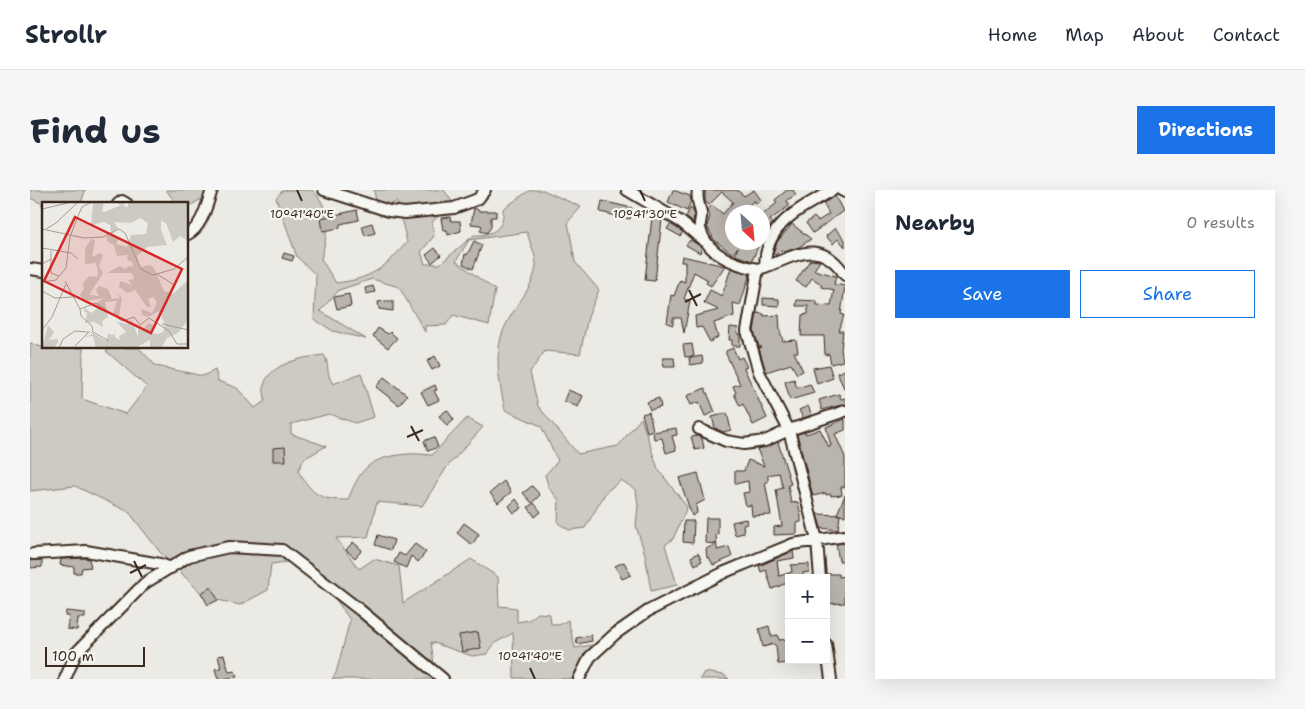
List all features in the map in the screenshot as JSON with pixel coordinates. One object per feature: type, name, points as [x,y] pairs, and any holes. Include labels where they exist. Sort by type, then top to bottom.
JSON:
[{"type":"street","points":[[189,233],[195,229],[201,220],[212,190]]},
{"type":"street","points":[[324,190],[389,212],[405,213],[454,208],[478,199],[485,190]]},
{"type":"street","points":[[627,190],[681,222],[734,264],[762,268],[807,252],[818,252],[832,261],[845,275]]},
{"type":"street","points":[[698,190],[696,200],[702,214],[700,228],[712,248]]},
{"type":"street","points":[[820,574],[816,540],[789,430],[759,372],[747,331],[765,252],[776,228],[789,216],[833,190]]},
{"type":"street","points":[[841,190],[845,192]]},
{"type":"street","points":[[699,429],[726,441],[744,444],[765,441],[789,430],[845,411]]},
{"type":"street","points":[[579,679],[590,657],[631,621],[725,572],[793,544],[845,536]]},
{"type":"street","points":[[65,679],[76,654],[89,638],[145,583],[189,556],[229,547],[282,550],[360,610],[443,679]]},
{"type":"street","points":[[33,554],[86,552],[160,564],[171,568]]},
{"type":"street","points":[[829,664],[831,679]]},
{"type":"shaded area","points":[[30,190],[85,190],[82,202],[42,202],[42,205],[30,198]]},
{"type":"shaded area","points":[[166,190],[208,190],[210,194],[189,206],[189,202],[175,202]]},
{"type":"shaded area","points":[[283,190],[312,190],[319,197],[326,214],[327,223],[321,259],[336,283],[359,279],[376,271],[392,259],[407,242],[397,202],[377,208],[374,190],[444,190],[453,203],[432,222],[434,236],[421,252],[425,264],[440,264],[474,235],[492,232],[500,226],[503,209],[530,190],[543,190],[581,207],[568,222],[575,262],[599,290],[588,317],[580,354],[545,351],[530,372],[538,406],[578,454],[618,446],[641,418],[658,469],[687,507],[673,539],[665,545],[677,585],[651,591],[645,554],[636,526],[638,505],[636,490],[621,480],[606,492],[585,528],[569,530],[558,523],[559,500],[549,488],[545,475],[558,461],[541,426],[505,410],[501,391],[498,353],[506,325],[531,284],[534,275],[536,262],[527,232],[469,240],[456,261],[495,290],[489,325],[453,315],[446,325],[425,326],[425,332],[399,287],[372,279],[339,290],[320,311],[366,339],[333,331],[314,319],[316,275],[297,257],[276,198]]},
{"type":"shaded area","points":[[30,343],[42,347],[42,349],[83,349],[82,399],[126,414],[147,387],[106,351],[110,349],[140,349],[156,366],[203,376],[215,370],[218,381],[237,388],[255,408],[265,401],[264,385],[267,377],[273,371],[289,362],[324,355],[333,384],[361,373],[374,417],[355,423],[329,414],[291,424],[291,434],[326,446],[304,459],[298,471],[308,486],[323,497],[348,500],[363,471],[376,461],[396,455],[432,455],[467,418],[483,427],[447,467],[422,506],[377,502],[368,537],[336,538],[359,569],[374,559],[399,566],[403,603],[471,559],[498,577],[499,606],[517,608],[517,622],[529,620],[538,613],[550,614],[551,624],[559,625],[568,620],[575,648],[597,644],[584,679],[514,678],[513,633],[495,643],[487,654],[472,656],[431,642],[436,679],[332,679],[336,673],[350,620],[322,579],[295,561],[271,564],[268,590],[240,605],[205,597],[159,551],[129,512],[75,486],[30,491]]},
{"type":"shaded area","points":[[704,672],[724,675],[729,679],[700,679]]},
{"type":"building","points":[[673,190],[690,196],[691,201],[687,211],[668,202]]},
{"type":"building","points":[[705,190],[737,190],[744,196],[754,190],[761,200],[756,204],[754,200],[749,205],[730,205],[733,202],[722,192],[709,205],[705,202]]},
{"type":"building","points":[[787,190],[793,190],[796,195],[787,200],[789,206],[770,220],[770,209],[777,203],[775,200]]},
{"type":"building","points":[[835,196],[843,211],[813,233],[806,223],[814,217],[818,221],[829,214],[823,203]]},
{"type":"building","points":[[602,201],[632,208],[630,219],[600,212]]},
{"type":"building","points":[[712,205],[723,214],[725,212],[725,248],[714,240],[707,226],[710,216],[707,210]]},
{"type":"building","points":[[474,208],[480,211],[496,211],[496,217],[491,217],[491,227],[487,233],[480,231],[482,226],[471,224]]},
{"type":"building","points":[[690,208],[694,214],[693,223],[686,217]]},
{"type":"building","points":[[357,210],[359,220],[340,224],[340,228],[323,231],[321,218]]},
{"type":"building","points":[[450,217],[451,221],[460,221],[461,231],[448,235],[447,230],[443,230],[441,218]]},
{"type":"building","points":[[652,217],[662,219],[655,281],[645,280]]},
{"type":"building","points":[[372,223],[375,233],[365,236],[362,226]]},
{"type":"building","points":[[670,224],[683,232],[680,236],[667,229]]},
{"type":"building","points":[[792,224],[811,239],[799,247],[784,252],[782,250],[775,255],[773,253],[777,242]]},
{"type":"building","points":[[835,228],[845,240],[845,247],[838,239],[833,244],[826,236]]},
{"type":"building","points":[[690,240],[702,247],[700,253],[686,245]]},
{"type":"building","points":[[474,241],[482,245],[473,269],[463,264],[465,254],[467,255]]},
{"type":"building","points":[[435,248],[441,255],[432,263],[426,255]]},
{"type":"building","points":[[728,250],[736,250],[733,254]]},
{"type":"building","points":[[737,250],[757,250],[752,261],[735,255]]},
{"type":"building","points":[[284,253],[294,256],[292,261],[282,258]]},
{"type":"building","points":[[682,256],[725,266],[711,286],[706,283],[708,280],[694,272],[684,299],[690,301],[684,333],[681,318],[673,318],[673,325],[667,323],[671,295],[674,296],[680,280],[685,282],[685,262],[681,262]]},
{"type":"building","points":[[810,260],[820,261],[814,270],[836,276],[834,284],[845,286],[841,314],[844,315],[839,331],[843,331],[841,350],[843,361],[831,364],[829,354],[825,355],[824,336],[801,336],[802,315],[808,314],[808,306],[796,306],[797,300],[817,301],[817,305],[831,306],[834,290],[821,287],[821,284],[812,278],[806,287],[796,281]]},
{"type":"building","points":[[731,268],[750,274],[740,305],[733,303],[734,316],[714,323],[718,337],[710,342],[702,327],[696,328],[695,316],[719,310],[704,303],[710,290],[722,296]]},
{"type":"building","points":[[373,286],[375,292],[366,294],[365,288]]},
{"type":"building","points":[[349,294],[351,306],[337,309],[334,297]]},
{"type":"building","points":[[763,298],[779,299],[779,306],[763,305]]},
{"type":"building","points":[[393,301],[393,311],[379,309],[378,302]]},
{"type":"building","points":[[757,313],[764,314],[764,316],[779,315],[783,341],[796,340],[798,352],[794,352],[803,371],[797,374],[791,364],[766,372],[759,348],[762,347],[759,347],[754,331]]},
{"type":"building","points":[[730,327],[738,328],[737,333],[740,334],[740,346],[732,346],[732,340],[729,340]]},
{"type":"building","points":[[378,328],[388,334],[390,332],[397,338],[388,348],[373,336]]},
{"type":"building","points":[[692,344],[694,356],[685,357],[683,345]]},
{"type":"building","points":[[733,348],[738,359],[742,357],[747,367],[744,368],[767,418],[753,425],[743,404],[740,406],[734,394],[736,393],[733,386],[740,384],[726,354],[726,351]]},
{"type":"building","points":[[435,356],[440,366],[432,370],[427,361]]},
{"type":"building","points":[[702,356],[703,363],[690,365],[689,358]]},
{"type":"building","points":[[663,358],[674,358],[675,367],[664,367]]},
{"type":"building","points":[[829,365],[833,378],[817,384],[813,368]]},
{"type":"building","points":[[845,370],[845,390],[837,373]]},
{"type":"building","points":[[384,377],[407,395],[399,405],[376,387]]},
{"type":"building","points":[[794,379],[797,388],[810,384],[814,393],[790,400],[785,382]]},
{"type":"building","points":[[435,385],[437,390],[434,391],[439,400],[428,405],[421,392]]},
{"type":"building","points":[[705,388],[715,412],[705,416],[699,402],[691,405],[687,396]]},
{"type":"building","points":[[568,390],[583,396],[578,407],[564,401]]},
{"type":"building","points":[[839,394],[841,399],[845,398],[845,404],[822,410],[819,400]]},
{"type":"building","points":[[659,398],[661,407],[650,410],[647,402]]},
{"type":"building","points":[[808,406],[812,415],[803,418],[799,410]]},
{"type":"building","points":[[447,410],[454,420],[447,426],[439,416]]},
{"type":"building","points":[[649,412],[653,430],[647,432],[642,414]]},
{"type":"building","points":[[727,413],[731,430],[723,432],[715,428],[712,417]]},
{"type":"building","points":[[845,419],[845,430],[835,434],[845,457],[845,487],[841,487],[842,495],[831,496],[831,494],[826,495],[826,493],[813,496],[797,434],[805,432],[806,434],[820,429],[829,447],[831,446],[826,427]]},
{"type":"building","points":[[676,428],[677,435],[672,436],[676,450],[666,453],[662,438],[654,439],[653,432]]},
{"type":"building","points":[[698,436],[702,438],[704,448],[695,450],[691,437]]},
{"type":"building","points":[[434,437],[438,447],[428,451],[424,441]]},
{"type":"building","points":[[778,442],[791,484],[788,485],[791,503],[798,502],[801,516],[801,522],[797,523],[797,534],[774,535],[774,527],[782,526],[776,490],[783,488],[779,473],[768,475],[768,482],[765,482],[771,515],[752,516],[751,505],[746,506],[743,493],[749,492],[748,481],[735,484],[735,471],[744,471],[748,460],[764,466],[757,449]]},
{"type":"building","points":[[285,447],[286,461],[273,461],[273,448]]},
{"type":"building","points":[[698,473],[705,500],[696,505],[697,513],[692,516],[679,478]]},
{"type":"building","points":[[504,481],[511,492],[498,503],[490,493]]},
{"type":"building","points":[[532,486],[540,495],[532,503],[523,493]]},
{"type":"building","points":[[845,495],[845,516],[837,514]]},
{"type":"building","points":[[516,499],[522,508],[514,513],[509,506]]},
{"type":"building","points":[[534,503],[541,512],[535,517],[528,507]]},
{"type":"building","points":[[817,514],[840,515],[838,530],[821,528]]},
{"type":"building","points":[[706,518],[718,518],[717,550],[729,547],[732,557],[713,565],[709,557],[707,558],[706,549],[716,544],[705,543]]},
{"type":"building","points":[[746,519],[747,524],[743,525],[744,533],[735,535],[732,522]]},
{"type":"building","points":[[684,521],[694,521],[693,543],[683,542]]},
{"type":"building","points":[[464,523],[479,534],[472,545],[457,533]]},
{"type":"building","points":[[378,535],[394,540],[391,550],[375,545]]},
{"type":"building","points":[[353,542],[362,550],[355,558],[346,550]]},
{"type":"building","points":[[845,543],[845,561],[839,561],[836,544]]},
{"type":"building","points":[[415,544],[426,552],[418,562],[411,556],[406,568],[394,562],[399,553],[405,556]]},
{"type":"building","points":[[793,551],[794,558],[777,561],[779,576],[785,574],[785,584],[772,589],[766,570],[761,572],[759,566]]},
{"type":"building","points":[[698,553],[702,561],[695,565],[691,557]]},
{"type":"building","points":[[61,559],[89,559],[91,567],[82,568],[81,573],[74,573],[74,567],[60,565]]},
{"type":"building","points":[[30,560],[42,560],[42,567],[30,568]]},
{"type":"building","points":[[624,562],[631,575],[622,579],[615,566]]},
{"type":"building","points":[[809,564],[809,572],[786,574],[792,572],[791,565]]},
{"type":"building","points":[[830,574],[839,574],[839,577],[845,576],[845,603],[830,604]]},
{"type":"building","points":[[211,587],[218,600],[208,605],[201,593]]},
{"type":"building","points":[[66,611],[85,613],[85,618],[78,618],[77,630],[67,629],[69,616],[65,616]]},
{"type":"building","points":[[769,626],[771,636],[778,635],[779,640],[785,639],[785,663],[778,664],[776,646],[774,644],[763,647],[759,629]]},
{"type":"building","points":[[478,632],[481,648],[462,652],[459,635]]},
{"type":"building","points":[[591,635],[592,641],[577,644],[576,638]]},
{"type":"building","points":[[224,655],[229,672],[235,671],[237,677],[218,679],[215,669],[221,668],[218,656]]}]
